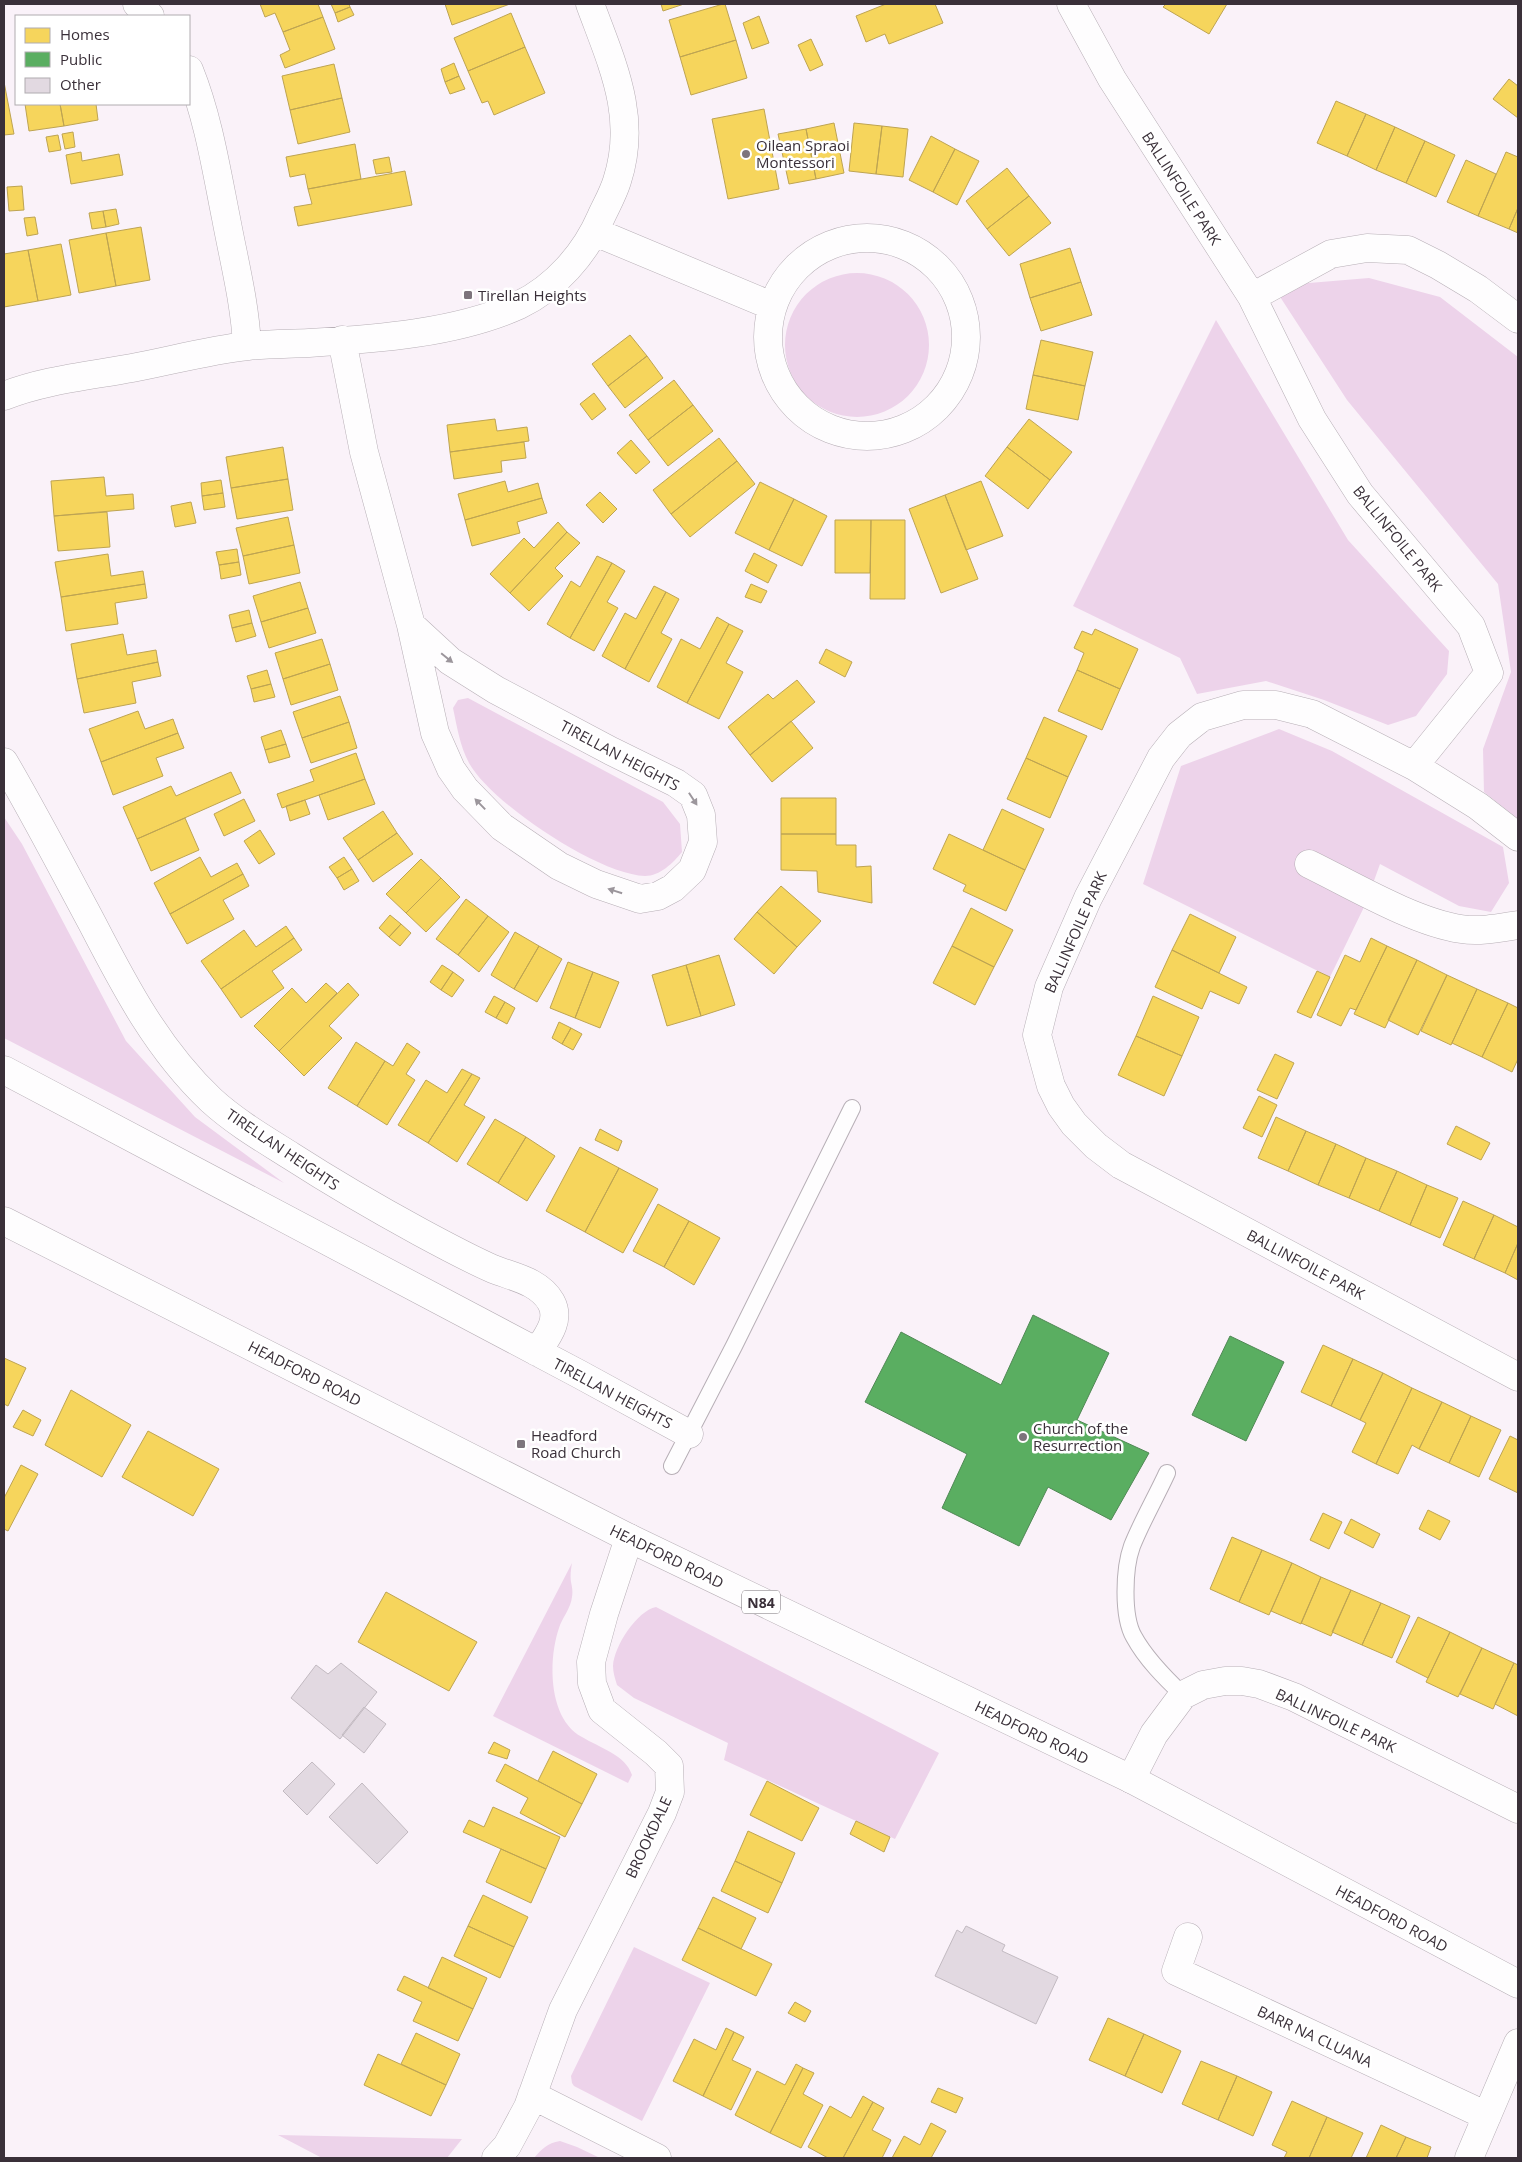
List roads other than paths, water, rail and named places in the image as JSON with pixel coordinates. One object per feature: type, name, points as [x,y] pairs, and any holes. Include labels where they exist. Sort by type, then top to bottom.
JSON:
[{"type":"street","points":[[137,4],[149,15]]},
{"type":"street","points":[[4,396],[34,386],[77,377],[247,346],[403,335],[490,316],[520,304],[545,288],[567,269],[582,252],[595,232],[617,181],[625,140],[622,96],[590,4]]},
{"type":"street","name":"BALLINFOILE PARK","points":[[1071,4],[1112,79],[1252,297],[1312,419],[1360,494],[1471,626],[1489,674],[1414,766]]},
{"type":"street","points":[[190,73],[197,91],[214,160],[246,318],[247,346]]},
{"type":"street","points":[[595,232],[772,306]]},
{"type":"street","points":[[871,238],[903,244],[931,260],[952,285],[964,315],[966,347],[958,378],[939,406],[912,426],[881,436],[848,435],[816,423],[791,402],[774,372],[767,340],[772,306],[787,278],[810,255],[839,241],[871,238]]},
{"type":"street","points":[[1252,297],[1330,254],[1367,248],[1408,250],[1478,289],[1518,319]]},
{"type":"street","name":"TIRELLAN HEIGHTS","points":[[342,340],[364,452],[411,625],[435,733],[452,769],[465,789],[502,827],[559,866],[596,884],[640,898],[658,896],[673,888],[692,870],[703,842],[701,816],[693,796],[676,783],[496,690],[450,661],[411,625]]},
{"type":"street","name":"BALLINFOILE PARK","points":[[1518,837],[1478,806],[1414,766],[1312,714],[1276,705],[1243,705],[1202,717],[1179,735],[1161,758],[1106,863],[1049,987],[1037,1035],[1051,1086],[1061,1106],[1074,1124],[1096,1146],[1121,1165],[1518,1377]]},
{"type":"street","name":"TIRELLAN HEIGHTS","points":[[4,762],[29,804],[130,997],[181,1068],[211,1100],[242,1125],[350,1194],[461,1254],[495,1270],[529,1282],[543,1291],[551,1302],[555,1313],[553,1326],[538,1352]]},
{"type":"street","points":[[1309,864],[1415,916],[1451,926],[1481,930],[1518,925]]},
{"type":"street","name":"TIRELLAN HEIGHTS","points":[[4,1070],[538,1352],[689,1434]]},
{"type":"street","name":"HEADFORD ROAD","points":[[4,1221],[629,1538],[1132,1779],[1518,1984]]},
{"type":"street","name":"BROOKDALE","points":[[496,2158],[507,2146],[532,2095],[563,2010],[662,1813],[670,1792],[669,1766],[656,1753],[602,1710],[592,1683],[591,1662],[604,1614],[629,1538]]},
{"type":"street","name":"BALLINFOILE PARK","points":[[1132,1779],[1154,1734],[1184,1695],[1203,1685],[1225,1681],[1242,1681],[1259,1684],[1294,1696],[1518,1809]]},
{"type":"street","name":"BARR NA CLUANA","points":[[1188,1936],[1176,1971],[1487,2116]]},
{"type":"street","points":[[1469,2158],[1518,2043]]},
{"type":"street","points":[[532,2095],[657,2158]]},
{"type":"lane","points":[[672,1466],[852,1108]]},
{"type":"lane","points":[[1167,1473],[1132,1548],[1126,1585],[1126,1606],[1133,1636],[1150,1660],[1184,1695]]},
{"type":"place","name":"Oilean Spraoi Montessori","points":[[746,154]]},
{"type":"place","name":"Tirellan Heights","points":[[468,295]]},
{"type":"place","name":"Church of the Resurrection","points":[[1023,1437]]},
{"type":"place","name":"Headford Road Church","points":[[521,1444]]}]
